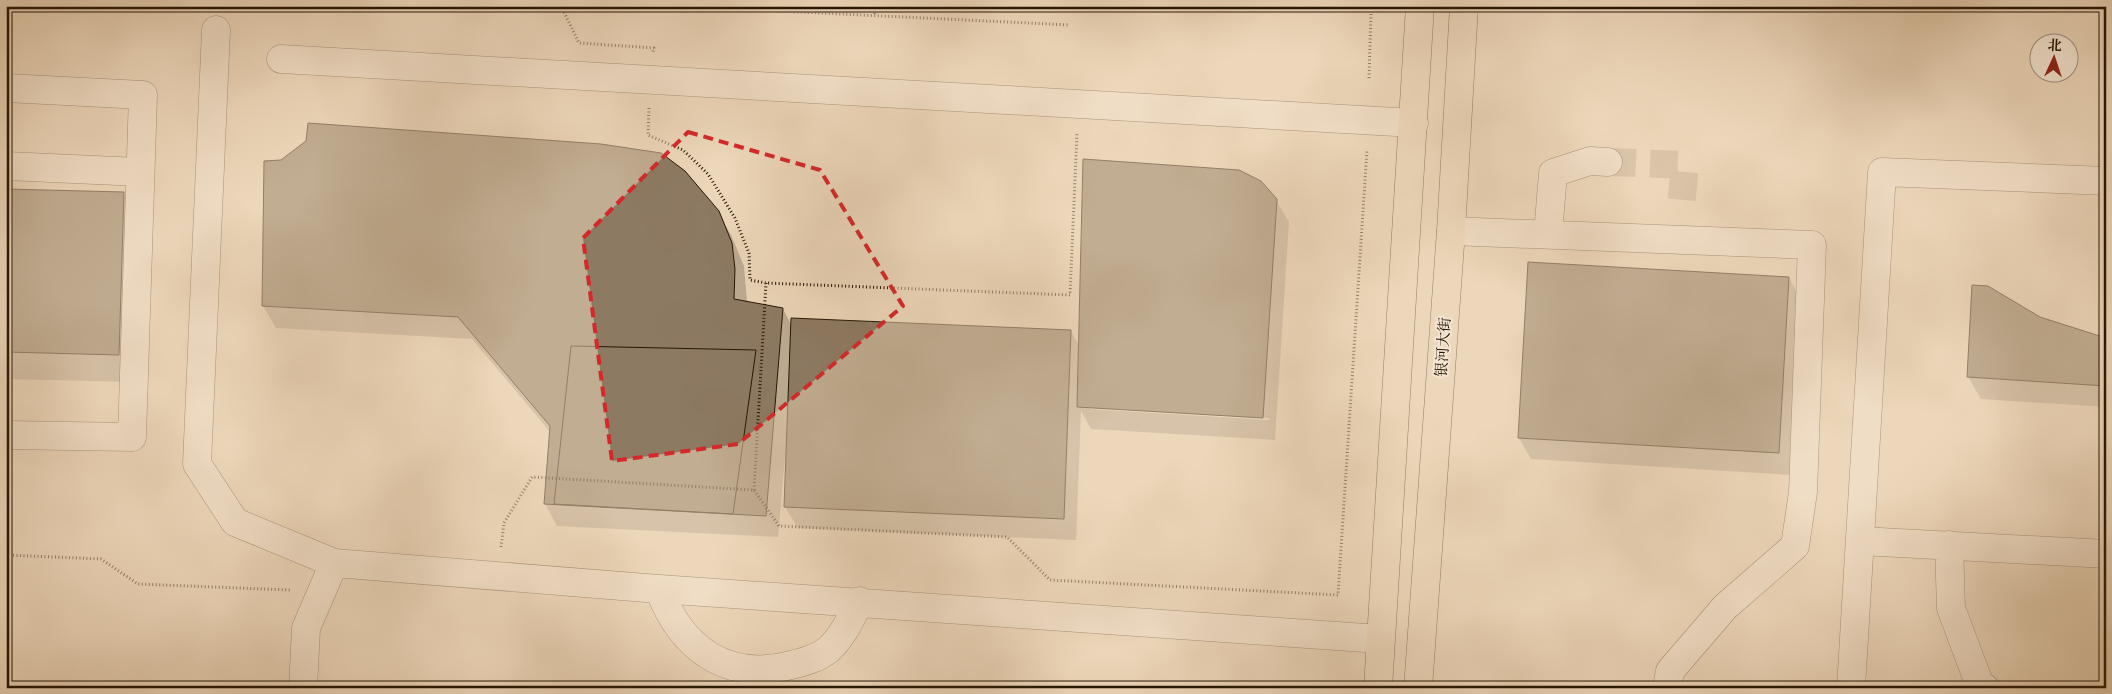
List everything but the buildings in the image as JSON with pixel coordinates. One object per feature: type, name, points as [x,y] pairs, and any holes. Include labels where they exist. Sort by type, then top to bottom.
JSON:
[{"type":"main road","points":[[1378,688],[1420,6]]},
{"type":"main road","name":"银河大街","points":[[1418,688],[1451,231],[1464,6]]},
{"type":"street","points":[[216,30],[197,464],[235,522],[334,563],[659,589],[860,601],[1380,639]]},
{"type":"street","points":[[281,59],[1414,123]]},
{"type":"street","points":[[6,88],[143,95],[132,437],[6,435]]},
{"type":"street","points":[[1548,234],[1553,173],[1590,161],[1608,162]]},
{"type":"street","points":[[6,166],[140,172]]},
{"type":"street","points":[[1851,688],[1882,172],[2106,181]]},
{"type":"street","points":[[1451,231],[1812,245],[1803,492],[1795,546],[1726,607],[1670,671],[1667,688]]},
{"type":"street","points":[[1861,541],[2106,554]]},
{"type":"street","points":[[1949,545],[1952,608],[1979,683],[1985,688]]},
{"type":"street","points":[[303,688],[306,628],[334,563]]},
{"type":"street","points":[[659,589],[667,611],[684,635],[710,658],[733,666],[766,670],[808,660],[828,650],[840,638],[860,601]]},
{"type":"path","points":[[561,6],[579,43],[654,48],[648,135],[683,150],[708,174],[735,218],[749,253],[750,280],[766,283],[1070,295],[1077,127]]},
{"type":"path","points":[[675,6],[1070,25]]},
{"type":"path","points":[[874,6],[874,16]]},
{"type":"path","points":[[1369,78],[1371,12]]},
{"type":"path","points":[[766,283],[754,490],[779,526],[1007,537],[1050,580],[1338,595],[1368,142]]},
{"type":"path","points":[[497,575],[504,523],[532,477],[754,490]]},
{"type":"path","points":[[6,554],[101,559],[138,584],[321,593]]},
{"type":"highlighted area","points":[[688,132],[820,170],[903,306],[738,444],[612,461],[583,238]]},
{"type":"tunnel","points":[[1608,162],[1685,165],[1681,207]]}]
